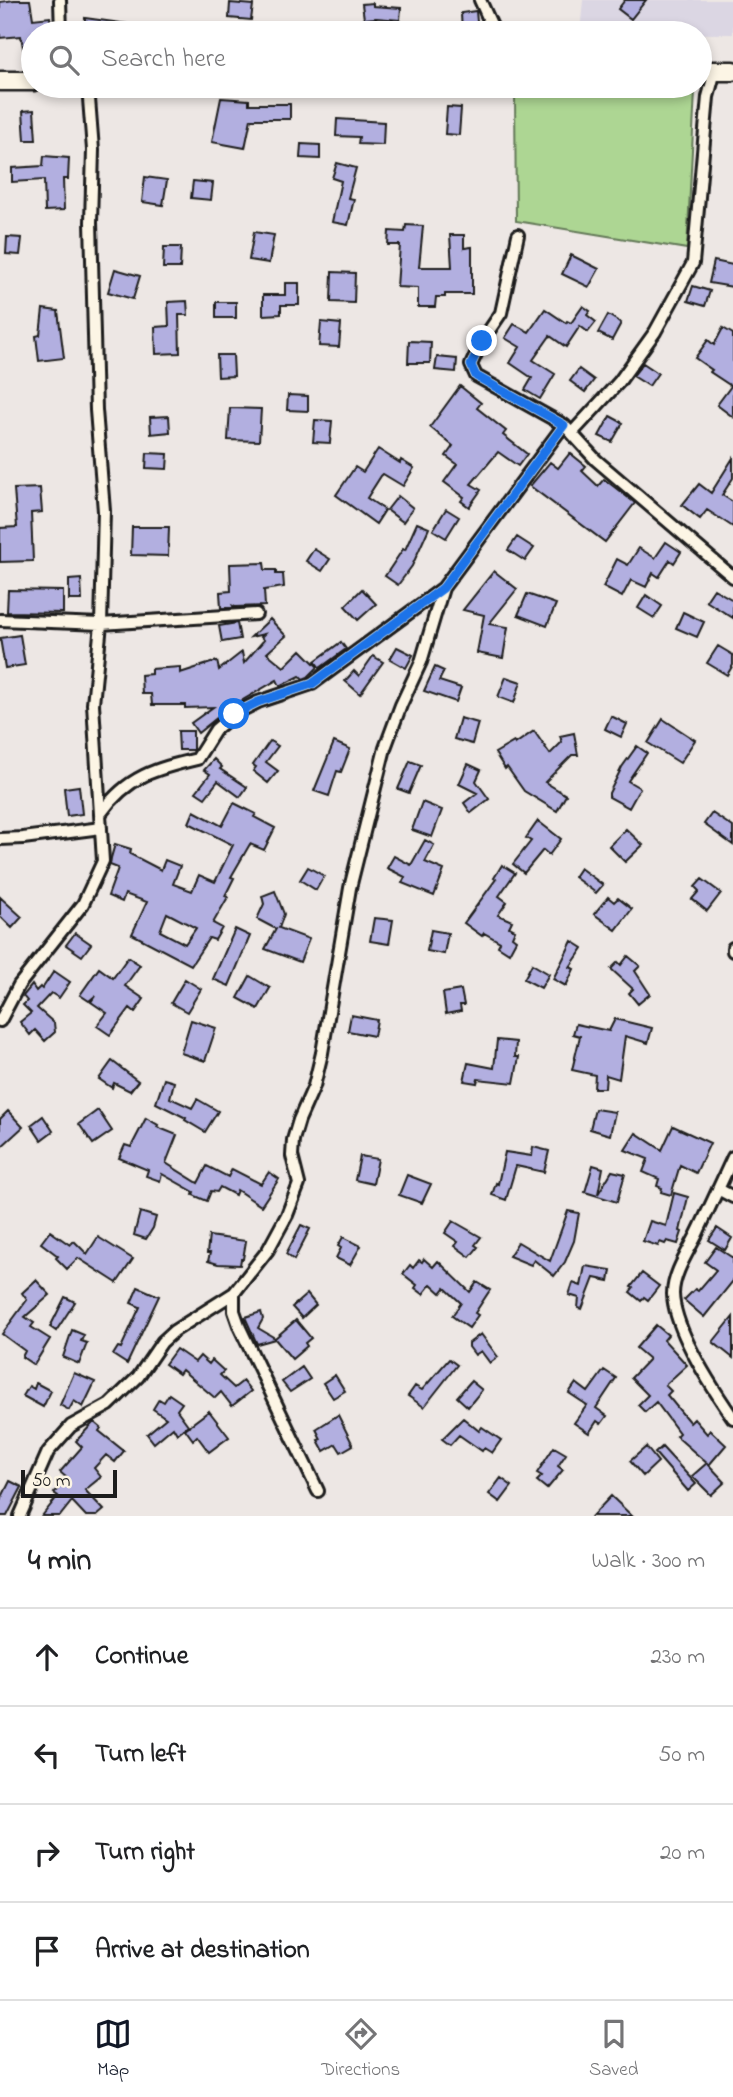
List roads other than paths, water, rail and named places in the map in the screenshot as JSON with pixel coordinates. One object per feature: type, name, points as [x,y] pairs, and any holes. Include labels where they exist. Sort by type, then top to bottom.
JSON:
[{"type":"main road","points":[[0,81],[21,81]]},
{"type":"street","points":[[60,0],[61,21]]},
{"type":"street","points":[[480,0],[490,21]]},
{"type":"street","points":[[0,1021],[19,985],[83,904],[103,861],[93,704],[102,624],[104,512],[96,410],[91,222],[93,150],[89,98]]},
{"type":"street","points":[[101,813],[114,795],[128,783],[165,766],[197,759],[216,729],[234,714],[258,702],[312,684],[443,588],[568,429],[619,382],[655,332],[693,263],[708,98]]},
{"type":"street","points":[[518,235],[501,313],[482,341],[471,365],[476,376],[568,429],[596,460],[733,577]]},
{"type":"street","points":[[20,1516],[48,1452],[71,1426],[109,1405],[138,1377],[162,1342],[174,1331],[234,1293],[268,1250],[286,1215],[299,1184],[292,1156],[293,1140],[314,1086],[322,1053],[349,888],[385,748],[421,662],[443,588]]},
{"type":"street","points":[[0,620],[102,624],[256,614]]},
{"type":"street","points":[[0,839],[101,828]]},
{"type":"street","points":[[733,1157],[680,1269],[673,1291],[675,1307],[696,1358],[733,1418]]},
{"type":"street","points":[[718,1189],[733,1197]]},
{"type":"street","points":[[234,1293],[234,1311],[240,1328],[318,1491]]}]
